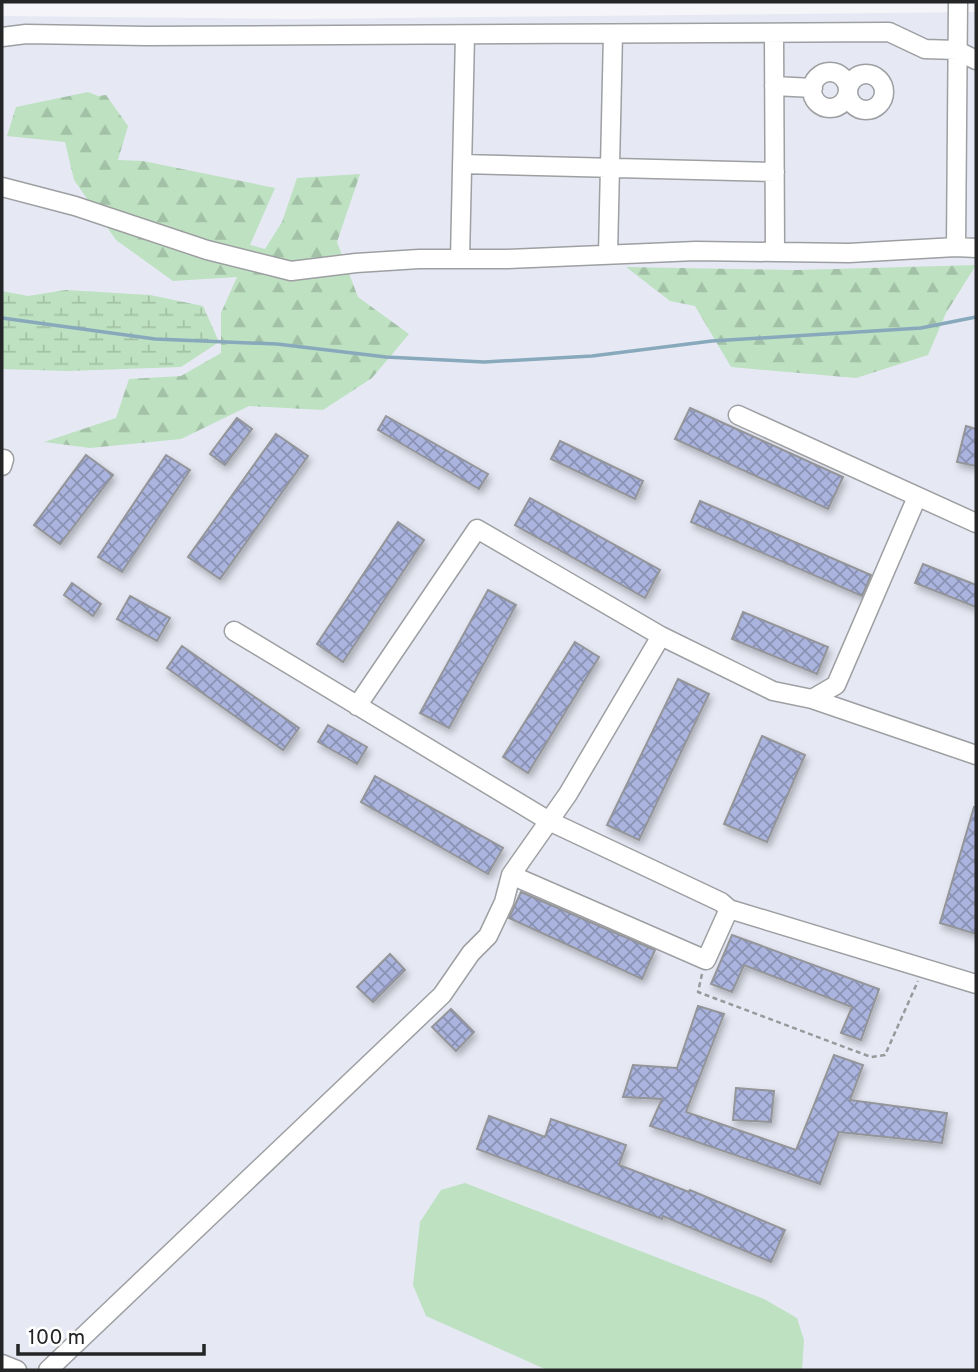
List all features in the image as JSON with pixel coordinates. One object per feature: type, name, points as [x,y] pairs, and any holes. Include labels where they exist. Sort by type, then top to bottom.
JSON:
[{"type":"street","points":[[956,247],[958,2]]},
{"type":"street","points":[[2,37],[26,34],[147,36],[889,32],[925,48],[956,50],[976,60]]},
{"type":"street","points":[[774,33],[775,252]]},
{"type":"street","points":[[608,254],[613,34]]},
{"type":"street","points":[[460,259],[465,35]]},
{"type":"street","points":[[828,72],[844,78],[848,91],[841,104],[830,108],[815,100],[813,88],[817,78],[828,72]]},
{"type":"street","points":[[774,86],[813,88]]},
{"type":"street","points":[[462,164],[775,172]]},
{"type":"street","points":[[2,187],[75,206],[206,250],[290,271],[356,263],[696,251],[849,253],[976,248]]},
{"type":"street","points":[[737,415],[976,523]]},
{"type":"street","points":[[2,459],[2,466]]},
{"type":"street","points":[[812,699],[836,685],[917,497]]},
{"type":"street","points":[[357,706],[477,529],[661,636],[773,691],[812,699],[976,755]]},
{"type":"street","points":[[234,631],[549,821],[721,902],[729,909],[976,984]]},
{"type":"street","points":[[48,1370],[442,995],[471,953],[488,936],[511,875],[568,794],[661,636]]},
{"type":"street","points":[[511,875],[706,960],[729,909]]},
{"type":"street","points":[[2,1364],[17,1370]]},
{"type":"path","points":[[706,960],[698,992],[871,1057],[885,1055],[923,968]]},
{"type":"shaded area","points":[[976,12],[976,1370],[2,1370],[2,16],[297,19]]},
{"type":"green space","points":[[88,92],[98,96],[106,95],[128,126],[118,160],[143,161],[275,188],[250,245],[265,249],[282,222],[297,178],[360,174],[337,242],[358,297],[409,334],[372,378],[323,410],[249,406],[181,439],[90,448],[44,442],[116,418],[129,379],[181,376],[221,353],[221,313],[237,277],[173,281],[116,240],[74,180],[65,142],[7,136],[16,107]]},
{"type":"green space","points":[[976,265],[946,313],[928,355],[856,378],[731,367],[695,306],[670,301],[626,267],[797,270]]},
{"type":"green space","points":[[66,290],[150,295],[203,306],[219,342],[181,367],[67,371],[2,369],[2,291],[28,296]]},
{"type":"green space","points":[[465,1183],[764,1299],[797,1318],[804,1340],[802,1370],[547,1370],[426,1316],[413,1285],[420,1222],[441,1190]]},
{"type":"building","points":[[690,408],[843,477],[828,509],[675,439]]},
{"type":"building","points":[[386,416],[488,474],[479,489],[378,430]]},
{"type":"building","points":[[237,418],[252,429],[225,465],[210,454]]},
{"type":"building","points":[[966,426],[976,429],[976,466],[957,462]]},
{"type":"building","points":[[276,434],[308,456],[220,579],[188,557]]},
{"type":"building","points":[[560,441],[643,481],[635,499],[551,459]]},
{"type":"building","points":[[86,455],[113,475],[60,544],[34,525]]},
{"type":"building","points":[[166,455],[190,470],[122,572],[98,557]]},
{"type":"building","points":[[530,498],[660,570],[645,598],[515,525]]},
{"type":"building","points":[[700,501],[871,575],[862,596],[691,522]]},
{"type":"building","points":[[398,522],[424,540],[343,662],[317,644]]},
{"type":"building","points":[[923,564],[976,585],[976,607],[915,583]]},
{"type":"building","points":[[72,583],[101,604],[93,616],[64,595]]},
{"type":"building","points":[[488,590],[516,605],[449,728],[420,713]]},
{"type":"building","points":[[130,596],[170,618],[157,641],[117,619]]},
{"type":"building","points":[[743,612],[828,647],[817,674],[732,639]]},
{"type":"building","points":[[575,642],[599,657],[528,773],[503,757]]},
{"type":"building","points":[[182,646],[299,728],[283,750],[167,668]]},
{"type":"building","points":[[678,679],[709,694],[639,840],[607,825]]},
{"type":"building","points":[[328,725],[367,747],[357,764],[318,742]]},
{"type":"building","points":[[762,736],[805,755],[767,842],[724,824]]},
{"type":"building","points":[[375,776],[503,848],[488,874],[361,802]]},
{"type":"building","points":[[976,807],[976,934],[940,923]]},
{"type":"building","points":[[521,892],[655,950],[642,979],[509,918]]},
{"type":"building","points":[[732,935],[879,989],[861,1040],[841,1033],[852,1007],[744,965],[732,992],[711,984]]},
{"type":"building","points":[[390,954],[405,970],[373,1002],[357,987]]},
{"type":"building","points":[[698,1006],[724,1014],[686,1112],[796,1150],[834,1055],[863,1065],[850,1100],[947,1113],[942,1143],[839,1132],[820,1184],[650,1126],[662,1099],[623,1097],[633,1065],[677,1068]]},
{"type":"building","points":[[451,1009],[474,1032],[456,1051],[432,1027]]},
{"type":"building","points":[[736,1088],[774,1091],[771,1122],[733,1120]]},
{"type":"building","points":[[489,1116],[545,1137],[551,1119],[626,1145],[619,1165],[689,1192],[690,1190],[785,1230],[771,1262],[663,1216],[662,1219],[477,1149]]},
{"type":"waterway","points":[[2,318],[155,339],[277,344],[386,357],[484,362],[592,356],[712,341],[921,328],[976,317]]}]
